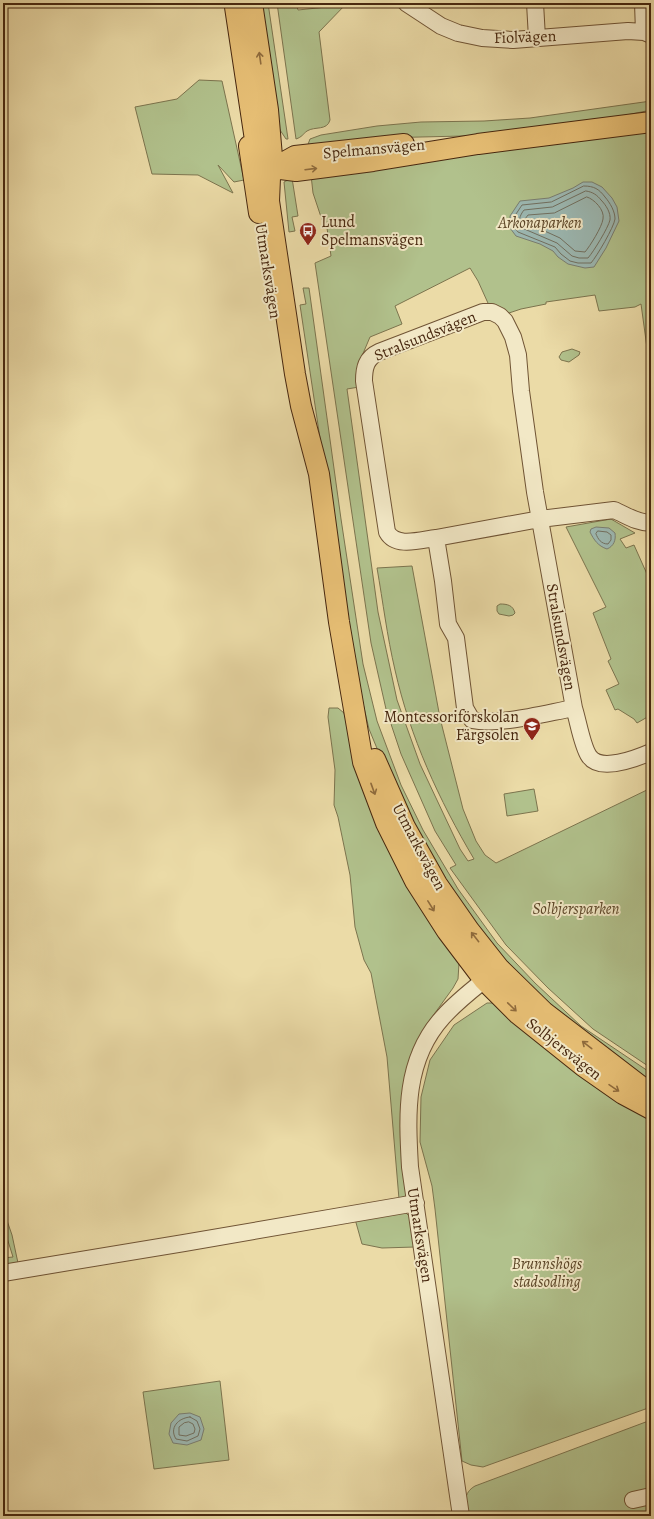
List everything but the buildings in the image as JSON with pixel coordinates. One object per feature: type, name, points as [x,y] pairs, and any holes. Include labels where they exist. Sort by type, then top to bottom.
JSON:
[{"type":"main road","name":"Utmarksvägen","points":[[241,4],[268,110],[273,168],[270,178],[269,201],[295,374],[301,406],[319,474],[326,533],[351,697],[371,751],[406,827],[437,884],[469,930],[492,974]]},
{"type":"main road","name":"Utmarksvägen","points":[[241,4],[239,63],[255,186],[284,378],[326,533]]},
{"type":"main road","points":[[241,4],[257,153],[262,162],[273,168]]},
{"type":"main road","points":[[268,110],[277,133],[295,156]]},
{"type":"main road","name":"Spelmansvägen","points":[[273,168],[296,171],[307,170],[478,144],[651,122]]},
{"type":"main road","name":"Spelmansvägen","points":[[255,186],[265,174],[273,168],[295,156],[406,144],[478,144]]},
{"type":"main road","name":"Solbjersvägen","points":[[492,974],[651,1094]]},
{"type":"main road","name":"Solbjersvägen","points":[[492,974],[518,1014],[582,1066],[623,1094],[651,1109]]},
{"type":"street","name":"Fiolvägen","points":[[406,3],[441,26],[472,36],[507,40],[628,31],[648,33]]},
{"type":"street","points":[[535,3],[537,38]]},
{"type":"street","points":[[642,3],[648,33]]},
{"type":"street","name":"Stralsundsvägen","points":[[651,523],[636,521],[625,514],[614,510],[540,519],[436,538],[398,542],[390,537],[387,532],[364,381],[364,369],[368,360],[373,355],[483,312],[492,312],[506,321],[513,337],[516,349],[534,492],[540,519],[574,708],[583,742],[589,757],[608,764],[630,761],[651,752]]},
{"type":"street","name":"Stralsundsvägen","points":[[436,538],[448,624],[456,638],[465,708],[472,720],[480,722],[495,722],[574,708]]},
{"type":"street","name":"Utmarksvägen","points":[[461,1516],[410,1167],[407,1128],[409,1095],[421,1049],[442,1017],[492,974]]},
{"type":"street","points":[[3,1273],[416,1203]]},
{"type":"street","points":[[633,1500],[651,1496]]},
{"type":"green space","points":[[258,3],[268,3],[288,139],[286,139],[280,130],[274,110]]},
{"type":"green space","points":[[277,3],[296,3],[298,10],[336,6],[340,3],[347,3],[319,32],[330,120],[326,126],[307,131],[296,139]]},
{"type":"green space","points":[[199,80],[222,81],[244,180],[234,182],[218,165],[233,193],[198,175],[152,174],[135,107],[177,99]]},
{"type":"green space","points":[[651,101],[651,110],[612,118],[494,134],[378,138],[307,147],[310,139],[321,135],[377,126],[421,122],[484,121],[530,118]]},
{"type":"green space","points":[[651,130],[651,243],[649,268],[651,291],[651,377],[641,304],[635,307],[599,311],[595,295],[546,302],[546,304],[521,309],[500,316],[492,312],[478,281],[470,268],[395,306],[402,324],[370,337],[359,363],[359,387],[347,389],[378,612],[397,700],[420,764],[460,849],[468,861],[474,859],[449,814],[427,768],[417,744],[401,695],[387,632],[377,568],[412,566],[440,718],[463,809],[476,841],[485,855],[496,863],[651,788],[651,1068],[593,1029],[548,988],[506,945],[450,868],[456,865],[435,831],[401,754],[386,709],[371,643],[315,263],[331,256],[326,221],[322,220],[313,193],[311,175]]},
{"type":"green space","points":[[292,178],[298,216],[292,217],[295,231],[289,232],[284,182]]},
{"type":"green space","points":[[303,288],[309,288],[363,664],[377,721],[401,785],[423,830],[458,889],[497,943],[535,983],[581,1026],[651,1073],[651,1086],[556,1016],[507,968],[442,880],[407,821],[369,729],[354,665],[300,305],[306,304]]},
{"type":"green space","points":[[572,349],[580,352],[579,355],[569,362],[561,360],[559,357],[562,352]]},
{"type":"green space","points":[[611,519],[635,533],[620,539],[626,548],[634,545],[651,583],[651,715],[637,723],[634,719],[618,709],[615,710],[606,690],[619,684],[608,661],[611,659],[593,613],[606,607],[566,527]]},
{"type":"green space","points":[[500,604],[505,604],[513,608],[515,613],[509,616],[499,614],[497,611],[497,606]]},
{"type":"green space","points":[[329,708],[338,708],[344,713],[361,776],[459,963],[458,979],[427,1024],[413,1049],[405,1078],[403,1100],[407,1195],[399,1199],[387,1057],[371,973],[364,960],[355,927],[350,875],[338,817],[334,805],[335,770],[328,717]]},
{"type":"green space","points":[[534,789],[538,811],[507,816],[504,794]]},
{"type":"green space","name":"Brunnshögs stadsodling","points":[[487,1003],[498,1003],[651,1111],[651,1407],[483,1467],[471,1465],[462,1461],[432,1186],[420,1142],[421,1097],[430,1060],[454,1025]]},
{"type":"green space","points":[[3,1209],[12,1235],[18,1263],[3,1266],[3,1258],[13,1257],[3,1225]]},
{"type":"green space","points":[[404,1211],[411,1218],[415,1247],[382,1248],[362,1244],[355,1219]]},
{"type":"green space","points":[[220,1381],[229,1460],[154,1469],[143,1392]]},
{"type":"green space","points":[[651,1420],[651,1516],[467,1516],[465,1503],[467,1495],[468,1492],[475,1486]]},
{"type":"water","points":[[583,182],[592,182],[602,187],[612,198],[617,207],[619,221],[606,248],[594,267],[585,268],[568,264],[558,257],[553,251],[540,244],[516,236],[510,228],[510,216],[520,201],[549,198]]},
{"type":"water","points":[[596,527],[609,528],[615,533],[614,542],[609,548],[607,549],[601,546],[593,538],[590,532],[591,529]]},
{"type":"water","points":[[190,1413],[200,1417],[204,1429],[201,1440],[187,1445],[173,1443],[169,1434],[171,1423],[179,1414]]},
{"type":"place","name":"Lund Spelmansvägen","points":[[308,246]]},
{"type":"place","name":"Montessoriförskolan Färgsolen","points":[[532,741]]},
{"type":"park label","name":"Arkonaparken","points":[[540,223]]},
{"type":"park label","name":"Solbjersparken","points":[[576,909]]}]
